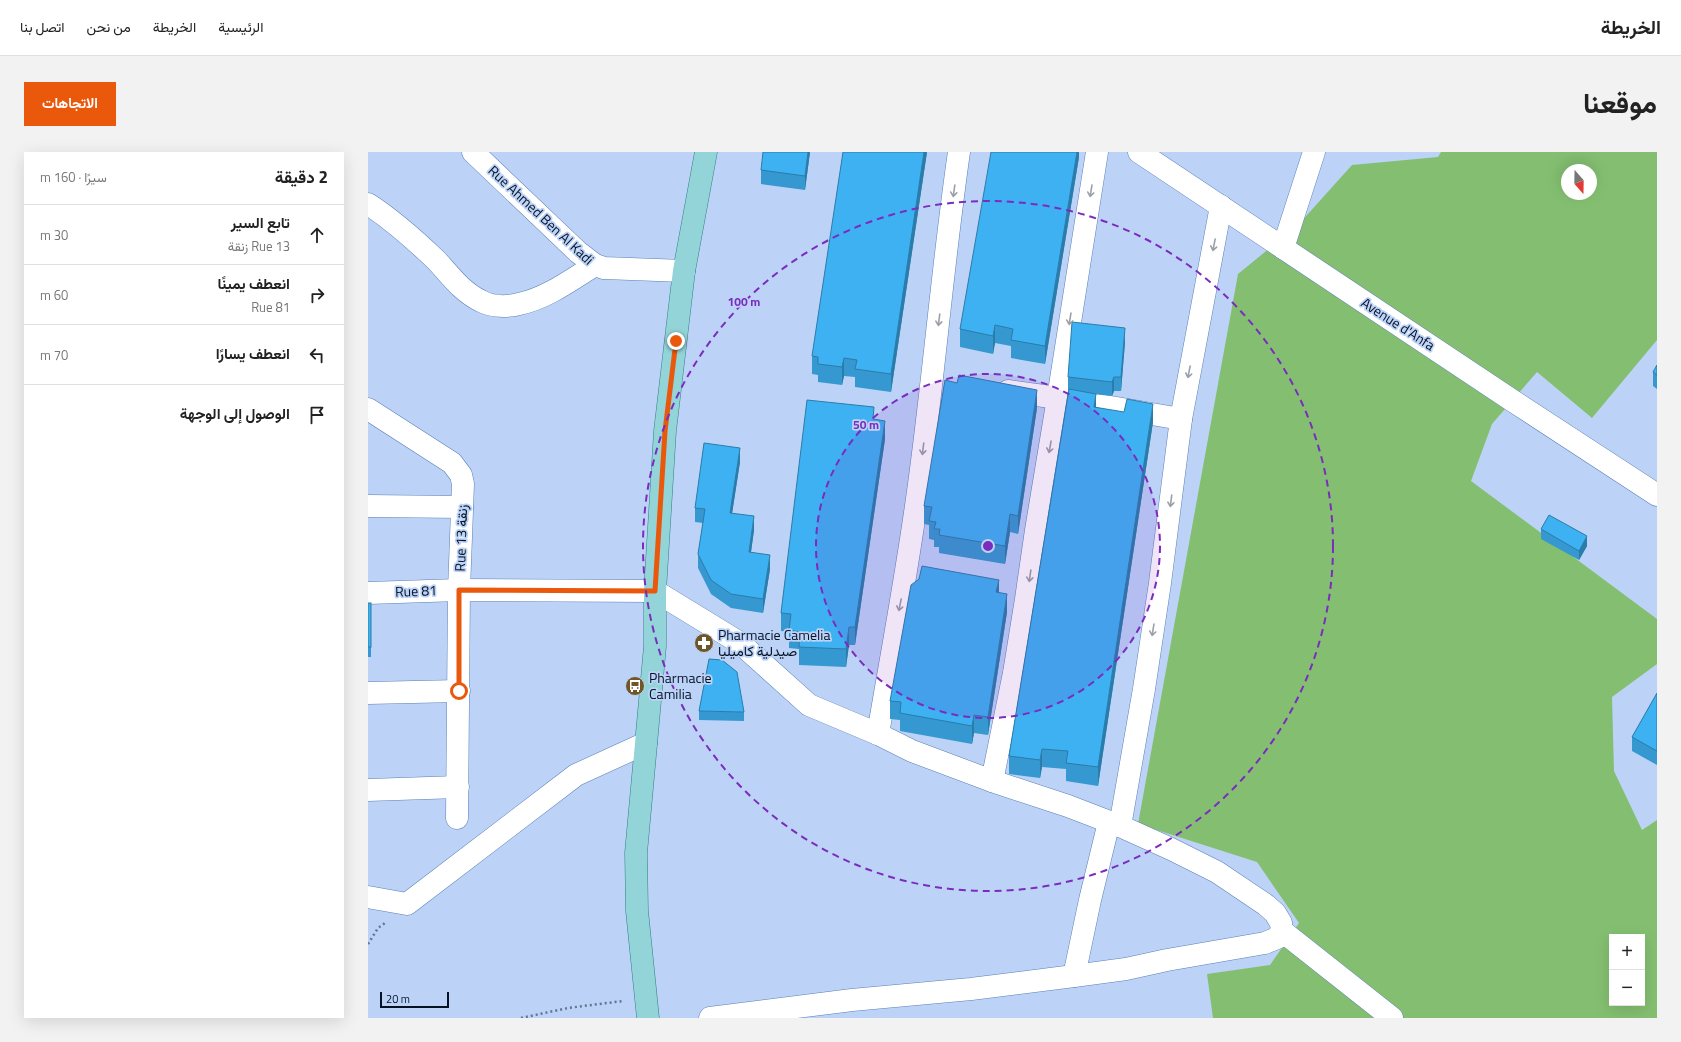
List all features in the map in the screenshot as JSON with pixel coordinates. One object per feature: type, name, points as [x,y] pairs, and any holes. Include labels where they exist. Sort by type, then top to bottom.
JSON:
[{"type":"main road","points":[[646,1008],[638,911],[636,853],[655,646],[655,591],[665,431],[684,271],[706,152]]},
{"type":"street","name":"Rue Ahmed Ben Al Kadi","points":[[473,152],[578,252],[595,265],[614,269],[684,271]]},
{"type":"street","points":[[878,734],[919,484],[949,223],[959,152]]},
{"type":"street","points":[[992,782],[1014,674],[1097,152]]},
{"type":"street","name":"Avenue d'Anfa","points":[[1140,152],[1282,248],[1657,495]]},
{"type":"street","points":[[1282,248],[1314,152]]},
{"type":"street","points":[[368,204],[400,227],[432,256],[468,294],[482,302],[498,306],[519,304],[538,298],[595,265]]},
{"type":"street","points":[[1074,976],[1090,900],[1114,824],[1157,598],[1181,419],[1221,206]]},
{"type":"street","points":[[932,378],[953,382]]},
{"type":"street","points":[[989,389],[1058,398],[1181,419]]},
{"type":"street","name":"Rue 13 زنقة","points":[[368,409],[452,462],[460,475],[463,484],[459,590],[457,818]]},
{"type":"street","points":[[368,506],[462,507]]},
{"type":"street","points":[[905,576],[928,581]]},
{"type":"street","name":"Rue 81","points":[[368,593],[459,590],[655,591]]},
{"type":"street","points":[[655,591],[740,643],[809,704],[878,734],[912,751],[992,782],[1068,806],[1114,824],[1217,872],[1275,913],[1281,923],[1282,930],[1277,938],[1265,943],[1175,958],[1126,969],[971,989],[854,1009],[710,1018]]},
{"type":"street","points":[[1004,596],[1026,599]]},
{"type":"street","points":[[368,693],[459,691]]},
{"type":"street","points":[[368,897],[407,904],[576,775],[646,744]]},
{"type":"street","points":[[368,790],[458,787]]},
{"type":"street","points":[[1282,930],[1392,1018]]},
{"type":"path","points":[[521,1018],[568,1008],[646,1008]]},
{"type":"green space","points":[[1441,152],[1657,152],[1657,340],[1592,418],[1537,372],[1492,424],[1471,481],[1657,619],[1657,664],[1612,697],[1614,771],[1642,830],[1657,820],[1657,1018],[1213,1018],[1207,974],[1270,965],[1299,923],[1257,862],[1138,824],[1238,274],[1298,225],[1352,165],[1438,157]]},
{"type":"building","points":[[763,152],[808,152],[805,176],[761,170]]},
{"type":"building","points":[[843,152],[924,152],[891,374],[855,369],[857,360],[844,358],[842,367],[818,364],[818,357],[812,356]]},
{"type":"building","points":[[991,152],[1077,152],[1045,346],[1011,340],[1013,329],[995,325],[993,336],[960,329]]},
{"type":"building","points":[[1072,322],[1125,328],[1121,377],[1114,377],[1112,382],[1068,377]]},
{"type":"building","points":[[1657,365],[1657,375],[1653,372]]},
{"type":"building","points":[[959,375],[1037,390],[1018,516],[1010,514],[1005,546],[939,535],[940,529],[934,529],[936,522],[929,521],[932,507],[924,506],[945,380],[957,383]]},
{"type":"building","points":[[1069,389],[1096,394],[1094,407],[1124,412],[1127,399],[1153,404],[1098,767],[1066,763],[1068,751],[1042,749],[1040,760],[1009,756]]},
{"type":"building","points":[[807,400],[874,407],[873,419],[885,421],[855,627],[849,627],[846,649],[799,647],[800,632],[789,630],[791,614],[781,613]]},
{"type":"building","points":[[704,443],[740,448],[730,513],[754,516],[749,552],[770,555],[763,599],[731,594],[711,580],[698,554],[705,509],[695,508]]},
{"type":"building","points":[[1549,515],[1587,536],[1579,551],[1541,529]]},
{"type":"building","points":[[922,566],[999,580],[996,592],[1007,594],[988,717],[974,715],[972,726],[900,713],[901,702],[890,701],[911,585],[919,579]]},
{"type":"building","points":[[368,603],[371,603],[371,647],[368,647]]},
{"type":"building","points":[[709,659],[722,660],[737,672],[744,712],[699,711]]},
{"type":"building","points":[[1657,693],[1657,751],[1632,737]]},
{"type":"place","name":"Pharmacie Camelia صيدلية كاميليا","points":[[704,643]]},
{"type":"place","name":"Pharmacie Camilia","points":[[635,686]]},
{"type":"route","points":[[459,691],[459,590],[655,591],[665,431],[676,341]]}]
